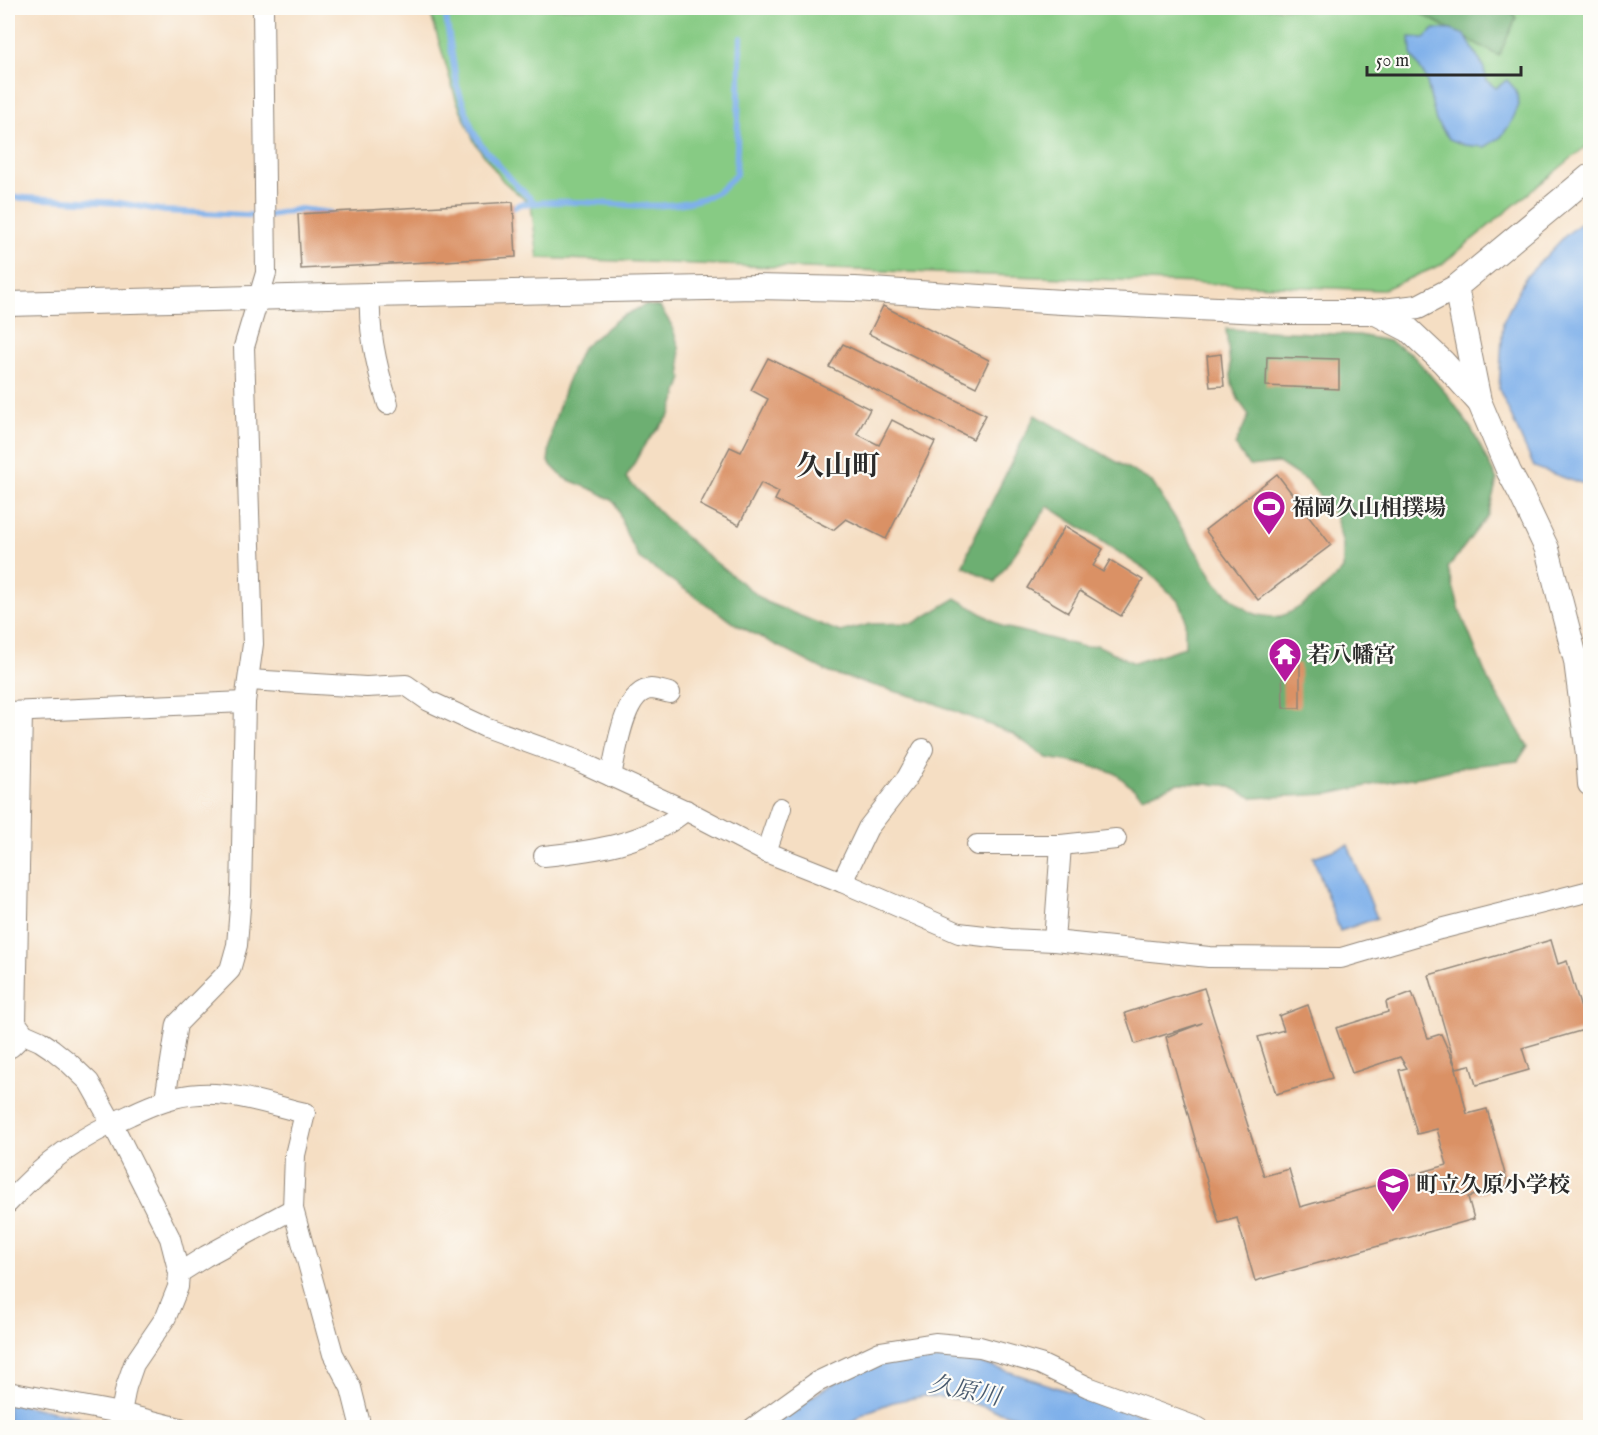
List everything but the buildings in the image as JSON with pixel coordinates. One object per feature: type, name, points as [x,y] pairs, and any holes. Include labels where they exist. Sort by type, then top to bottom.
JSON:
[{"type":"street","points":[[165,1099],[177,1024],[230,970],[237,945],[241,895],[245,702],[253,644],[244,347],[266,273],[263,8]]},
{"type":"street","points":[[8,304],[754,287],[855,289],[1062,302],[1284,312],[1374,312],[1418,307],[1456,287],[1590,177]]},
{"type":"street","points":[[1456,287],[1479,401],[1509,472],[1547,549],[1582,653],[1590,784]]},
{"type":"street","points":[[370,295],[369,317],[381,383],[388,404]]},
{"type":"street","points":[[1374,312],[1409,330],[1479,401]]},
{"type":"street","points":[[249,680],[366,687],[406,685],[429,701],[485,727],[576,760],[686,810],[766,852],[959,933],[1209,957],[1341,958],[1440,929],[1590,891]]},
{"type":"street","points":[[611,776],[624,718],[632,702],[640,693],[651,689],[670,693]]},
{"type":"street","points":[[119,1420],[134,1364],[166,1317],[178,1287],[179,1273],[170,1238],[89,1082],[67,1060],[40,1041],[24,1034],[16,1023],[15,712],[245,702]]},
{"type":"street","points":[[842,882],[867,828],[907,778],[923,749]]},
{"type":"street","points":[[766,852],[781,808]]},
{"type":"street","points":[[544,856],[609,848],[674,820],[686,810]]},
{"type":"street","points":[[977,845],[1060,845],[1116,839]]},
{"type":"street","points":[[1054,941],[1060,845]]},
{"type":"street","points":[[8,1048],[24,1034]]},
{"type":"street","points":[[8,1203],[28,1180],[84,1137],[165,1099],[201,1094],[235,1096],[304,1113],[296,1155],[293,1209],[333,1354],[351,1388],[361,1428]]},
{"type":"street","points":[[179,1273],[293,1209]]},
{"type":"street","points":[[753,1428],[818,1382],[880,1352],[934,1343],[980,1347],[1040,1364],[1089,1387],[1199,1428]]},
{"type":"street","points":[[8,1392],[119,1420],[180,1428]]},
{"type":"green space","points":[[429,8],[1590,8],[1590,143],[1441,265],[1382,290],[538,258],[531,205],[503,181],[475,143],[456,99]]},
{"type":"green space","points":[[1407,8],[1510,8],[1516,18],[1499,56]]},
{"type":"green space","points":[[645,305],[660,307],[671,324],[679,347],[682,381],[670,415],[645,444],[626,478],[700,550],[766,602],[840,632],[871,624],[914,623],[956,598],[1004,627],[1084,647],[1097,645],[1134,663],[1185,647],[1185,616],[1180,603],[1149,572],[1048,506],[995,582],[963,566],[972,542],[1035,415],[1152,482],[1217,584],[1248,611],[1263,616],[1278,617],[1306,603],[1343,569],[1343,545],[1336,517],[1308,482],[1279,463],[1249,466],[1235,445],[1249,415],[1239,401],[1232,384],[1226,329],[1359,335],[1389,341],[1411,353],[1450,398],[1472,430],[1497,480],[1488,515],[1448,568],[1460,611],[1488,680],[1528,746],[1518,761],[1468,766],[1329,794],[1253,798],[1226,785],[1179,783],[1143,797],[1115,773],[1083,764],[1047,758],[1013,734],[929,701],[830,673],[737,625],[639,558],[626,533],[615,502],[596,491],[564,478],[548,462],[552,429],[566,385],[582,348],[619,318]]},
{"type":"water","points":[[1434,29],[1451,30],[1465,35],[1483,66],[1487,81],[1496,88],[1507,80],[1516,90],[1519,105],[1511,123],[1501,137],[1485,147],[1464,145],[1449,139],[1436,121],[1426,78],[1411,54],[1410,37],[1424,38]]},
{"type":"water","points":[[1590,216],[1590,485],[1534,467],[1499,389],[1503,322],[1525,278],[1566,235]]},
{"type":"water","points":[[1348,845],[1377,918],[1340,931],[1313,857]]},
{"type":"water","name":"久原川","points":[[933,1354],[988,1365],[1178,1427],[1048,1427],[959,1399],[924,1396],[893,1402],[867,1412],[843,1427],[766,1428],[819,1392],[852,1374],[882,1364]]},
{"type":"water","points":[[8,1402],[126,1427],[8,1427]]},
{"type":"waterway","points":[[441,8],[446,17],[457,86],[473,131],[481,145],[535,203]]},
{"type":"waterway","points":[[505,208],[513,208],[520,204],[561,202],[644,206],[679,204],[696,201],[719,191],[736,174],[741,38]]},
{"type":"waterway","points":[[8,197],[120,203],[165,211],[265,216],[300,209],[331,213]]},
{"type":"place","name":"福岡久山相撲場","points":[[1269,536]]},
{"type":"place","name":"若八幡宮","points":[[1285,683]]},
{"type":"place","name":"町立久原小学校","points":[[1393,1213]]},
{"type":"district","name":"久山町","points":[[838,465]]}]
